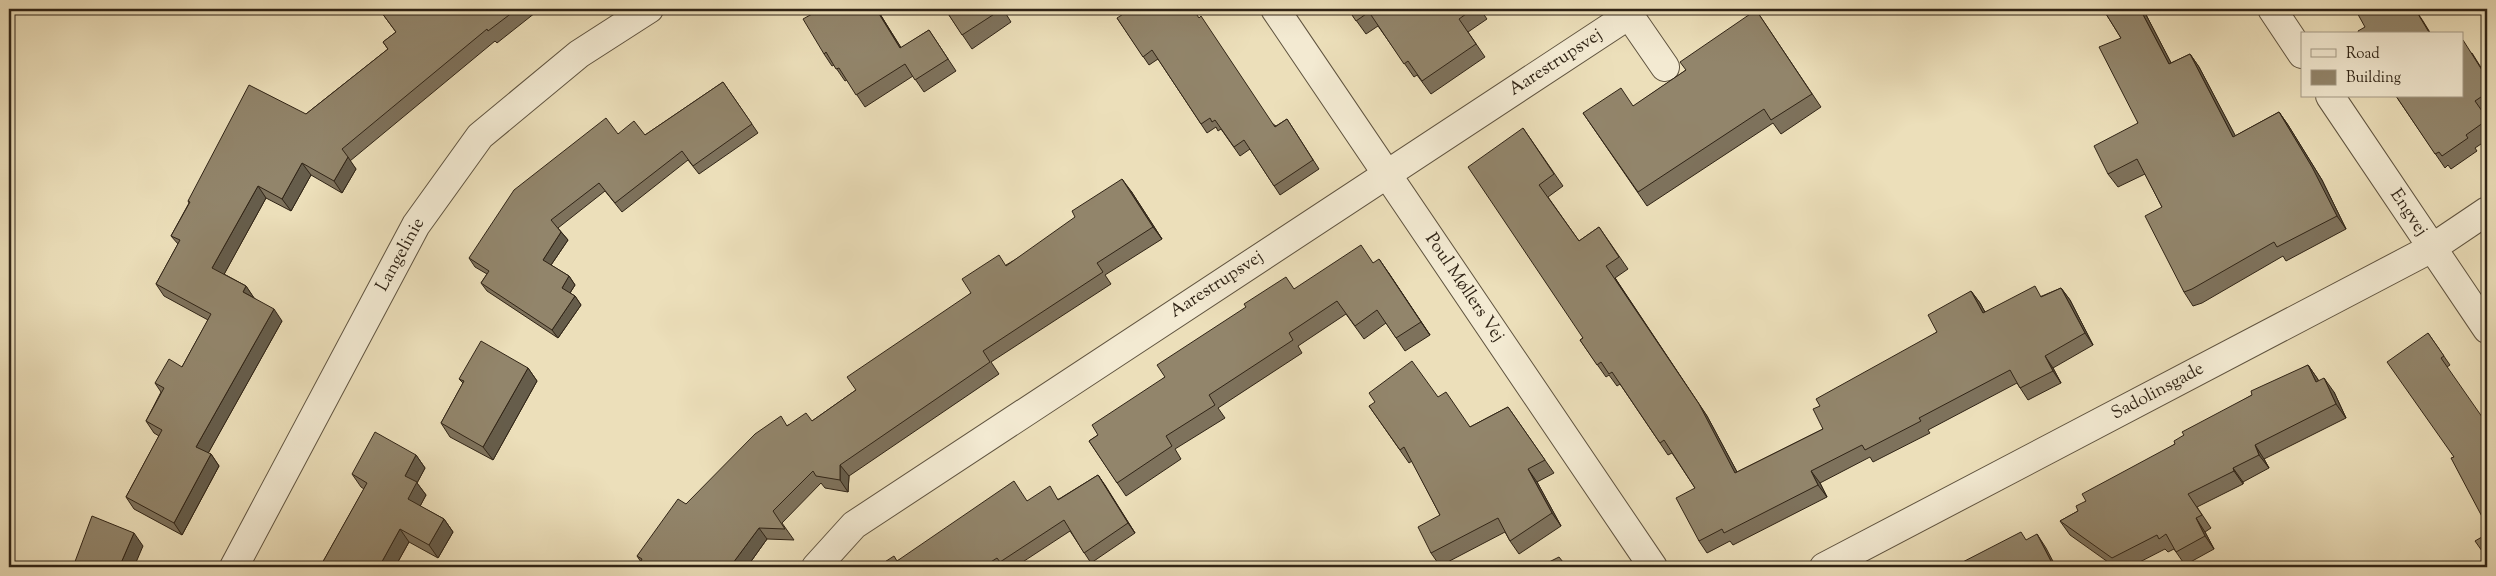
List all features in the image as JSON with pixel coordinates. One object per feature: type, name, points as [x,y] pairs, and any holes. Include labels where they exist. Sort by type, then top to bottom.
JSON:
[{"type":"street","name":"Langelinie","points":[[234,567],[416,225],[480,136],[579,54],[648,9]]},
{"type":"street","name":"Poul Møllers Vej","points":[[1275,9],[1653,567]]},
{"type":"street","points":[[2272,9],[2301,52]]},
{"type":"street","name":"Aarestrupsvej","points":[[816,567],[854,524],[1387,173],[1627,12],[1665,67]]},
{"type":"street","name":"Engvej","points":[[2331,98],[2487,329]]},
{"type":"street","name":"Sadolinsgade","points":[[1824,567],[2432,248],[2487,211]]},
{"type":"building","points":[[379,9],[517,9],[488,31],[487,29],[342,149],[348,157],[334,181],[302,163],[282,199],[258,186],[212,268],[246,286],[243,292],[274,309],[196,447],[211,454],[174,523],[126,497],[162,430],[146,421],[164,388],[155,383],[169,359],[182,367],[211,314],[156,284],[180,240],[171,236],[249,85],[306,114],[388,49],[383,42],[396,32]]},
{"type":"building","points":[[821,9],[876,9],[900,48],[929,30],[948,59],[915,80],[905,64],[856,95],[839,68],[836,69],[826,52],[824,54],[803,19]]},
{"type":"building","points":[[945,9],[1002,9],[962,35]]},
{"type":"building","points":[[1131,9],[1193,9],[1199,18],[1201,16],[1275,127],[1287,119],[1313,160],[1274,186],[1244,140],[1234,147],[1215,120],[1212,122],[1210,118],[1201,124],[1152,50],[1143,57],[1117,18]]},
{"type":"building","points":[[1348,9],[1473,9],[1459,19],[1476,44],[1422,81],[1408,61],[1404,64],[1369,12],[1356,21]]},
{"type":"building","points":[[2103,9],[2140,9],[2169,64],[2190,54],[2233,137],[2279,112],[2312,167],[2337,216],[2277,247],[2274,242],[2184,292],[2145,216],[2162,207],[2137,159],[2108,174],[2094,146],[2138,123],[2099,47],[2121,38]]},
{"type":"building","points":[[2355,9],[2415,9],[2429,32],[2358,32],[2365,27]]},
{"type":"building","points":[[1756,10],[1812,94],[1771,120],[1764,109],[1638,192],[1583,113],[1621,88],[1633,106],[1686,70],[1680,62]]},
{"type":"building","points":[[2464,42],[2487,78],[2487,93],[2475,101],[2487,120],[2466,135],[2468,138],[2442,156],[2439,152],[2435,154],[2397,98],[2464,98]]},
{"type":"building","points":[[723,82],[752,124],[693,166],[682,151],[615,203],[599,183],[551,220],[561,232],[543,260],[569,276],[562,288],[575,296],[552,330],[481,283],[489,271],[469,258],[514,190],[606,118],[618,134],[634,121],[645,135]]},
{"type":"building","points":[[1523,128],[1554,174],[1539,185],[1579,241],[1599,227],[1619,257],[1606,266],[1699,404],[1735,473],[1823,429],[1813,409],[1820,406],[1816,399],[1937,332],[1928,315],[1971,291],[1983,313],[2035,286],[2041,297],[2061,288],[2085,333],[2045,356],[2053,371],[2020,388],[2010,370],[1919,418],[1921,421],[1865,450],[1862,445],[1811,471],[1818,485],[1724,533],[1722,529],[1699,541],[1676,498],[1695,488],[1664,440],[1660,443],[1612,372],[1609,374],[1601,362],[1597,365],[1580,340],[1583,338],[1468,167]]},
{"type":"building","points":[[1122,179],[1153,227],[1097,263],[1103,272],[983,351],[990,362],[840,465],[840,480],[816,476],[813,471],[773,511],[785,529],[759,528],[730,567],[638,567],[642,559],[637,556],[678,499],[686,504],[755,434],[781,416],[787,426],[806,413],[812,421],[856,390],[847,377],[971,293],[962,279],[999,255],[1006,266],[1075,217],[1072,211]]},
{"type":"building","points":[[1361,245],[1373,263],[1379,259],[1421,322],[1396,338],[1377,310],[1355,326],[1337,301],[1289,333],[1293,340],[1209,395],[1215,405],[1166,436],[1172,446],[1117,483],[1089,441],[1098,435],[1092,425],[1165,377],[1157,365],[1246,307],[1244,304],[1286,277],[1294,289]]},
{"type":"building","points":[[2428,333],[2444,356],[2441,358],[2487,424],[2487,526],[2451,458],[2454,457],[2387,362]]},
{"type":"building","points":[[481,341],[528,368],[483,447],[441,423],[464,381],[459,379]]},
{"type":"building","points":[[1412,361],[1438,397],[1446,392],[1470,427],[1508,407],[1545,460],[1528,469],[1552,513],[1510,541],[1498,518],[1431,553],[1418,527],[1440,515],[1404,447],[1400,450],[1369,406],[1375,402],[1369,393]]},
{"type":"building","points":[[2308,365],[2316,382],[2324,378],[2336,404],[2255,445],[2259,455],[2233,468],[2234,471],[2188,494],[2202,515],[2196,518],[2205,536],[2176,552],[2166,534],[2159,539],[2157,535],[2112,558],[2060,521],[2078,511],[2076,506],[2086,501],[2082,494],[2175,444],[2174,441],[2184,435],[2182,432],[2252,395],[2251,391]]},
{"type":"building","points":[[375,432],[416,455],[405,476],[417,482],[408,499],[444,519],[429,545],[400,529],[379,567],[320,567],[367,483],[352,474]]},
{"type":"building","points":[[1098,475],[1128,523],[1084,553],[1064,520],[1000,562],[997,558],[983,567],[877,567],[894,556],[897,561],[1014,481],[1027,501],[1050,486],[1058,500]]},
{"type":"building","points":[[92,516],[134,533],[121,563],[130,567],[73,567]]},
{"type":"building","points":[[2021,532],[2026,540],[2037,534],[2054,567],[1953,567]]},
{"type":"building","points":[[2487,534],[2487,558],[2475,541]]},
{"type":"building","points":[[1559,557],[1567,567],[1539,567]]}]
